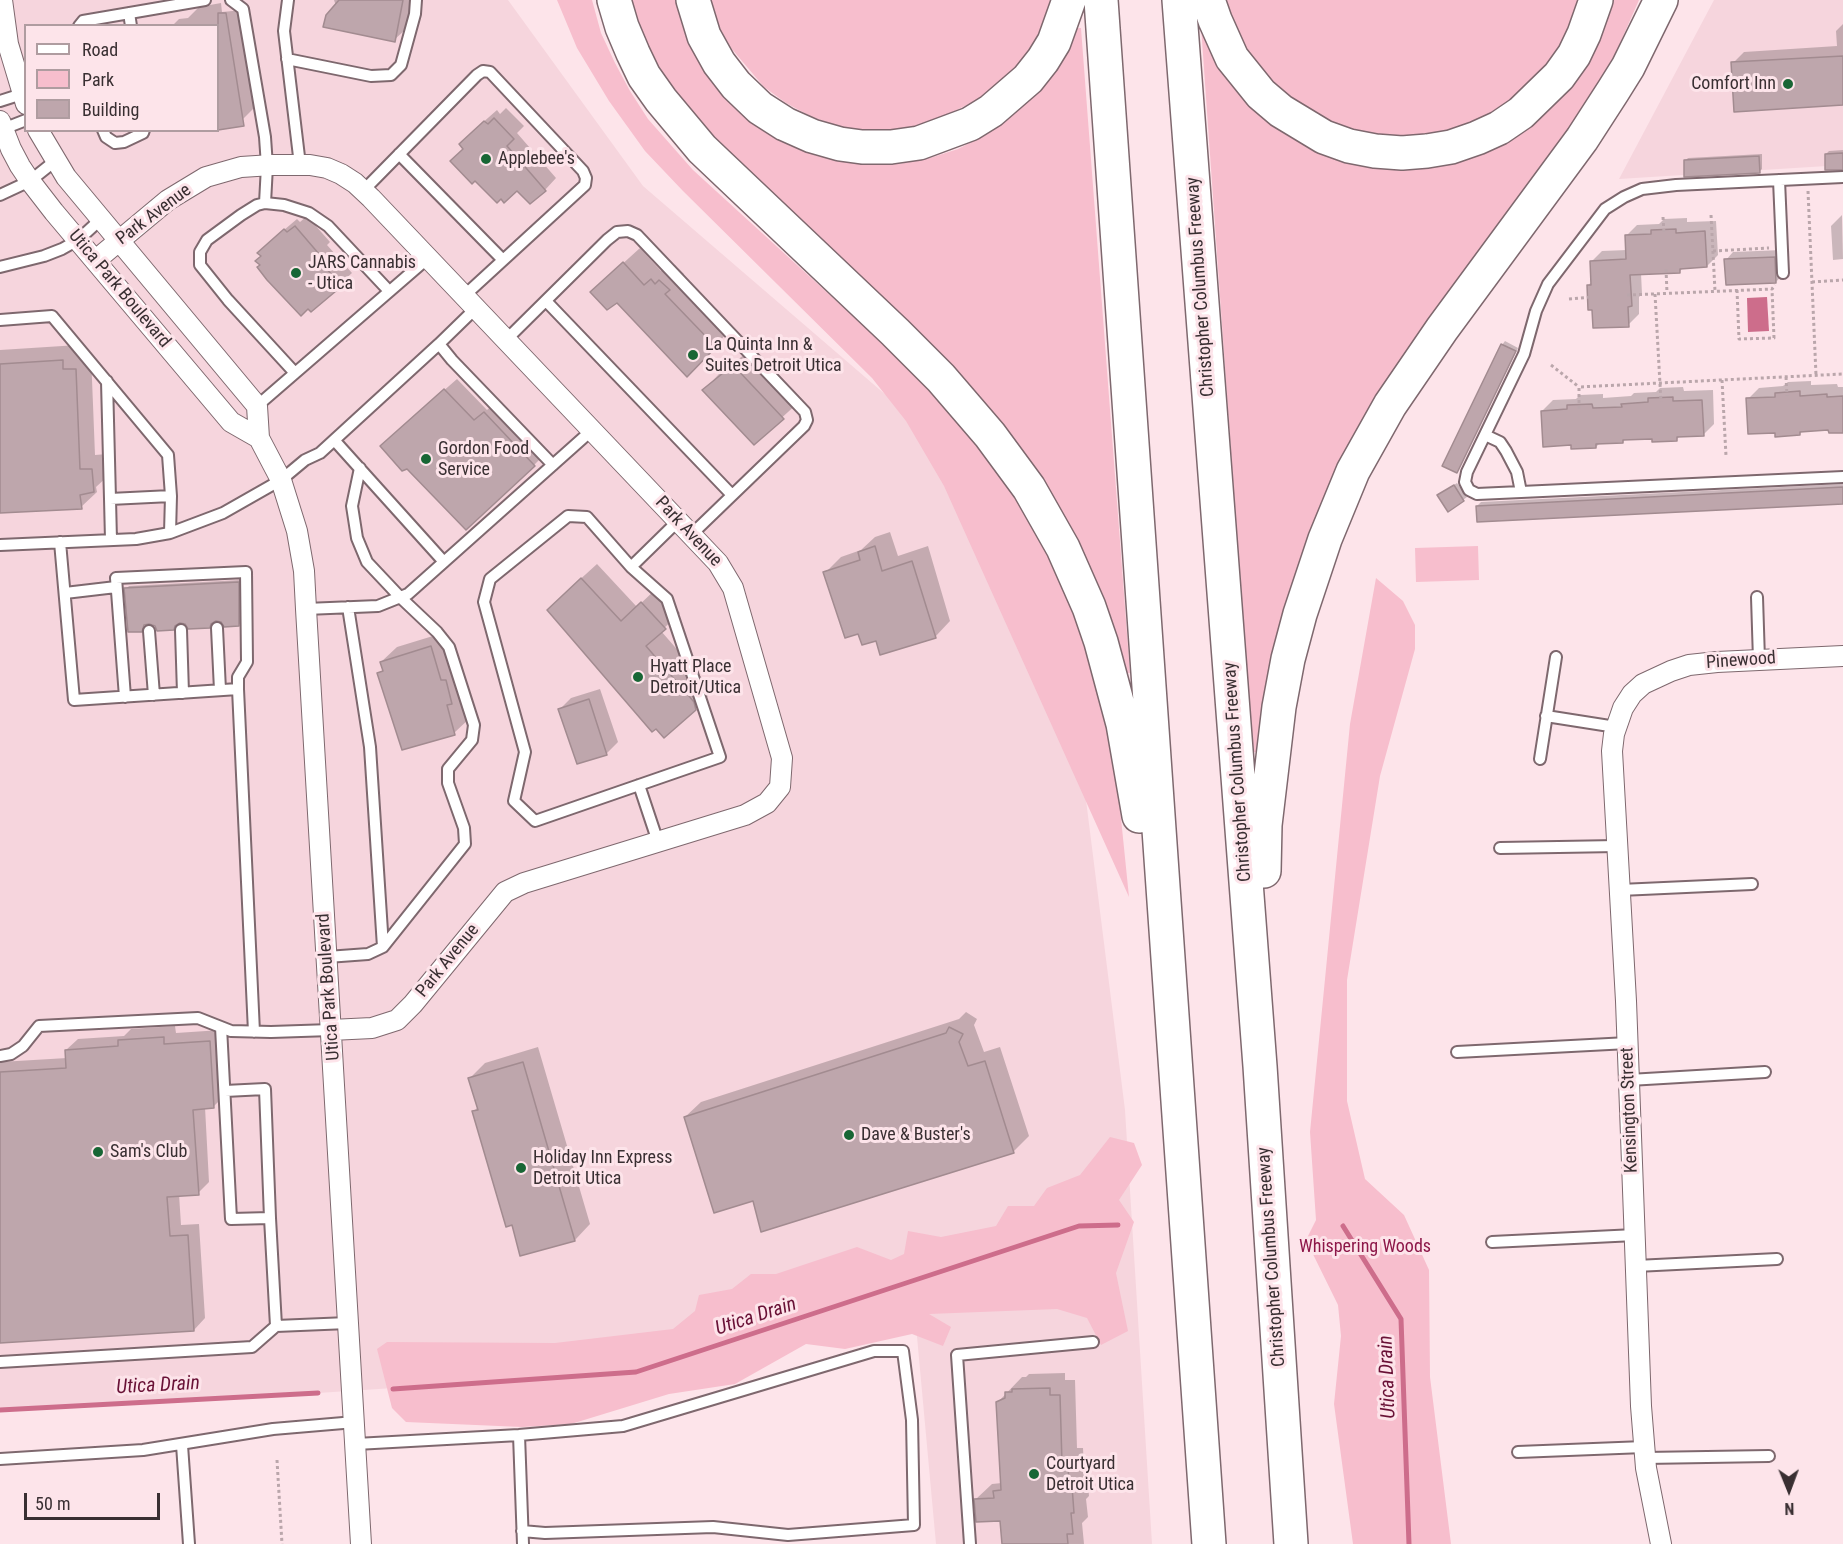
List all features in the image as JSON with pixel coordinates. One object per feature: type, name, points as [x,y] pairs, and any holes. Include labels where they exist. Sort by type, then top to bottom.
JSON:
[{"type":"highway","points":[[614,0],[622,27],[644,76],[661,100],[702,149],[895,332],[962,401],[1010,460],[1044,514],[1063,548],[1089,607],[1112,677],[1123,724],[1170,990]]},
{"type":"highway","points":[[693,0],[704,36],[719,63],[736,85],[760,108],[785,123],[840,144],[891,147],[919,143],[961,127],[991,111],[1028,79],[1043,60],[1054,42],[1069,0]]},
{"type":"highway","points":[[1101,0],[1209,1544]]},
{"type":"highway","name":"Christopher Columbus Freeway","points":[[1179,0],[1260,1066],[1291,1544]]},
{"type":"highway","points":[[1208,0],[1233,58],[1261,94],[1281,111],[1324,137],[1349,146],[1402,153],[1427,151],[1468,141],[1499,128],[1521,113],[1559,76],[1574,55],[1596,0]]},
{"type":"highway","points":[[1260,1066],[1265,825],[1279,707],[1300,614],[1325,539],[1353,471],[1390,405],[1442,329],[1582,138],[1628,67],[1661,0]]},
{"type":"street","points":[[2,0],[8,44],[24,99]]},
{"type":"street","name":"Utica Park Boulevard","points":[[2,125],[11,149],[30,181],[78,240],[231,422],[259,438]]},
{"type":"street","name":"Utica Park Boulevard","points":[[39,132],[66,177],[257,406],[259,438],[281,480],[293,515],[301,550],[361,1544]]},
{"type":"street","name":"Park Avenue","points":[[96,260],[168,200],[206,177],[241,167],[300,165],[327,168],[341,174],[363,191],[685,528],[718,563],[733,588],[782,758],[780,787],[767,803],[745,815],[524,883],[505,892],[413,1004],[397,1020],[372,1028],[331,1030]]},
{"type":"street","name":"Pinewood","points":[[1643,684],[1689,665],[1843,656]]},
{"type":"street","name":"Kensington Street","points":[[1643,684],[1632,694],[1623,708],[1616,727],[1612,751],[1628,1043],[1641,1406],[1645,1452],[1661,1544]]},
{"type":"lane","points":[[81,24],[83,21],[205,0]]},
{"type":"lane","points":[[231,0],[243,9],[265,137],[267,166],[265,203]]},
{"type":"lane","points":[[288,0],[284,31],[300,165]]},
{"type":"lane","points":[[287,59],[371,76],[391,75],[401,65],[415,14],[416,0]]},
{"type":"lane","points":[[129,13],[131,24]]},
{"type":"lane","points":[[0,545],[136,539],[170,533],[223,513],[281,480],[305,460],[320,453],[335,441],[439,344],[503,260],[585,185],[586,178],[583,171],[490,72],[483,71],[363,191]]},
{"type":"lane","points":[[0,101],[24,99]]},
{"type":"lane","points":[[2,125],[24,120]]},
{"type":"lane","points":[[104,132],[106,137],[115,143],[124,142],[143,132]]},
{"type":"lane","points":[[399,154],[503,260]]},
{"type":"lane","points":[[0,195],[30,181],[55,161]]},
{"type":"lane","points":[[1843,177],[1676,185],[1642,189],[1605,209],[1548,284],[1536,311],[1524,354],[1467,472],[1465,482],[1469,490],[1477,494],[1843,477]]},
{"type":"lane","points":[[1779,180],[1783,273]]},
{"type":"lane","points":[[295,373],[228,300],[201,265],[200,252],[207,240],[241,214],[257,205],[265,203],[284,205],[309,213],[328,226],[389,291]]},
{"type":"lane","points":[[0,267],[44,256],[78,240],[101,219]]},
{"type":"lane","points":[[506,340],[607,240],[617,232],[628,231],[637,235],[645,243],[805,412],[807,420],[804,426],[732,495],[631,567]]},
{"type":"lane","points":[[257,406],[428,258]]},
{"type":"lane","points":[[546,301],[732,495]]},
{"type":"lane","points":[[0,320],[52,316],[168,455],[171,496],[170,533]]},
{"type":"lane","points":[[439,344],[553,465]]},
{"type":"lane","points":[[107,381],[111,540]]},
{"type":"lane","points":[[306,609],[378,606],[408,594],[592,430]]},
{"type":"lane","points":[[1485,435],[1500,442],[1517,472],[1521,492]]},
{"type":"lane","points":[[335,441],[444,562]]},
{"type":"lane","points":[[327,957],[368,954],[383,947],[465,844],[464,828],[448,783],[448,768],[472,740],[474,725],[448,647],[437,632],[367,562],[357,538],[352,506],[360,468]]},
{"type":"lane","points":[[110,499],[171,496]]},
{"type":"lane","points":[[568,516],[587,518],[631,567],[667,599],[720,757],[535,820],[514,801],[525,752],[484,602],[490,579],[568,516]]},
{"type":"lane","points":[[60,542],[74,700],[238,689]]},
{"type":"lane","points":[[125,698],[116,578],[148,582],[213,578],[246,572],[247,662],[238,677],[238,689],[254,1032]]},
{"type":"lane","points":[[65,593],[116,587]]},
{"type":"lane","points":[[1757,597],[1759,660]]},
{"type":"lane","points":[[348,606],[370,747],[383,947]]},
{"type":"lane","points":[[217,628],[220,690]]},
{"type":"lane","points":[[181,630],[183,693]]},
{"type":"lane","points":[[149,631],[154,695]]},
{"type":"lane","points":[[1540,759],[1556,657]]},
{"type":"lane","points":[[1546,716],[1616,727]]},
{"type":"lane","points":[[639,785],[658,842]]},
{"type":"lane","points":[[1500,848],[1617,846]]},
{"type":"lane","points":[[1620,890],[1752,884]]},
{"type":"lane","points":[[0,1056],[11,1054],[23,1046],[39,1026],[198,1018],[231,1031],[331,1030]]},
{"type":"lane","points":[[221,1027],[231,1219],[270,1218]]},
{"type":"lane","points":[[1457,1053],[1628,1043]]},
{"type":"lane","points":[[1629,1080],[1765,1072]]},
{"type":"lane","points":[[225,1091],[266,1089],[276,1326]]},
{"type":"lane","points":[[1492,1242],[1635,1235]]},
{"type":"lane","points":[[1636,1266],[1777,1259]]},
{"type":"lane","points":[[0,1362],[252,1347],[276,1326],[348,1323]]},
{"type":"lane","points":[[970,1544],[957,1355],[1093,1342]]},
{"type":"lane","points":[[356,1444],[519,1435],[624,1426],[874,1351],[903,1351],[912,1420],[914,1526],[788,1539],[713,1527],[545,1533],[522,1531]]},
{"type":"lane","points":[[0,1459],[143,1450],[273,1429],[355,1422]]},
{"type":"lane","points":[[519,1435],[523,1544]]},
{"type":"lane","points":[[182,1445],[189,1544]]},
{"type":"lane","points":[[1518,1452],[1645,1452],[1769,1456]]},
{"type":"path","points":[[1808,190],[1816,375]]},
{"type":"path","points":[[1711,215],[1715,291]]},
{"type":"path","points":[[1663,218],[1664,233]]},
{"type":"path","points":[[1713,251],[1774,248]]},
{"type":"path","points":[[1666,269],[1667,293]]},
{"type":"path","points":[[1812,282],[1843,280]]},
{"type":"path","points":[[1737,290],[1738,339],[1774,338],[1772,289],[1776,284]]},
{"type":"path","points":[[1628,295],[1772,289]]},
{"type":"path","points":[[1655,294],[1661,402]]},
{"type":"path","points":[[1569,298],[1591,297]]},
{"type":"path","points":[[1551,365],[1579,387],[1843,374]]},
{"type":"path","points":[[1786,377],[1786,396]]},
{"type":"path","points":[[1722,380],[1726,456]]},
{"type":"path","points":[[1579,387],[1579,409]]},
{"type":"path","points":[[277,1460],[282,1544]]},
{"type":"shaded area","points":[[0,0],[508,0],[643,186],[908,414],[1067,649],[1125,1110],[1152,1544],[936,1544],[912,1282],[636,1372],[318,1393],[0,1410]]},
{"type":"shaded area","points":[[1714,0],[1843,0],[1843,165],[1619,179]]},
{"type":"shaded area","points":[[1767,297],[1769,331],[1748,332],[1747,298]]},
{"type":"green space","points":[[557,0],[592,0],[601,33],[615,63],[648,119],[693,170],[927,386],[962,424],[1019,499],[1043,542],[1080,626],[1107,717],[1117,779],[1129,897],[944,486],[906,421],[872,378],[645,151],[609,101],[577,48]]},
{"type":"green space","points":[[630,0],[677,0],[687,36],[711,82],[728,101],[769,134],[817,156],[870,165],[899,164],[930,158],[958,149],[979,138],[1000,124],[1073,28],[1081,28],[1130,673],[1124,674],[1090,573],[675,94],[638,27]]},
{"type":"green space","points":[[710,0],[1055,0],[1044,33],[1020,64],[977,100],[936,120],[914,127],[862,130],[837,126],[810,116],[786,103],[764,87],[731,48],[718,25]]},
{"type":"green space","points":[[1222,0],[1581,0],[1562,48],[1528,90],[1487,119],[1437,136],[1389,137],[1336,127],[1288,102],[1253,63]]},
{"type":"green space","points":[[1608,0],[1639,0],[1617,50],[1596,89],[1393,380],[1259,752],[1252,752],[1201,26],[1292,133],[1476,150]]},
{"type":"green space","points":[[1478,546],[1479,580],[1416,582],[1415,548]]},
{"type":"green space","name":"Whispering Woods","points":[[1376,578],[1403,601],[1415,625],[1415,649],[1380,776],[1347,980],[1347,1101],[1365,1179],[1404,1215],[1429,1270],[1430,1377],[1451,1544],[1353,1544],[1334,1404],[1341,1336],[1338,1305],[1306,1240],[1316,1220],[1310,1132],[1350,724]]},
{"type":"green space","points":[[1110,1137],[1134,1143],[1142,1165],[1119,1200],[1134,1222],[1116,1273],[1128,1331],[1101,1345],[1087,1318],[1057,1309],[929,1314],[951,1327],[943,1346],[912,1334],[845,1349],[806,1344],[735,1384],[669,1394],[571,1424],[522,1427],[406,1422],[392,1408],[377,1349],[387,1342],[555,1343],[673,1329],[695,1311],[699,1295],[732,1289],[751,1274],[776,1274],[857,1247],[891,1260],[904,1254],[908,1231],[941,1237],[996,1226],[1008,1206],[1034,1206],[1047,1188],[1080,1175]]},
{"type":"building","points":[[339,0],[403,0],[395,42],[323,27],[326,15]]},
{"type":"building","points":[[218,13],[226,13],[244,126],[219,130],[219,24]]},
{"type":"building","name":"Comfort Inn","points":[[1843,56],[1843,105],[1734,112],[1731,62]]},
{"type":"building","name":"Applebee's","points":[[494,118],[514,139],[507,146],[546,191],[530,204],[517,191],[504,203],[501,199],[497,203],[475,181],[472,184],[450,161],[463,149],[459,144],[484,121],[488,124]]},
{"type":"building","points":[[1843,153],[1843,170],[1825,170],[1825,154]]},
{"type":"building","points":[[1759,156],[1760,173],[1684,177],[1684,160]]},
{"type":"building","name":"JARS Cannabis - Utica","points":[[295,226],[319,254],[316,257],[342,286],[311,312],[308,309],[301,316],[267,280],[257,267],[260,265],[255,261],[261,256],[257,253],[284,229],[287,232]]},
{"type":"building","points":[[1676,229],[1676,233],[1705,231],[1707,267],[1680,269],[1680,273],[1630,275],[1632,306],[1628,307],[1629,327],[1593,328],[1592,310],[1588,310],[1587,285],[1591,285],[1590,261],[1626,259],[1625,235],[1651,234],[1651,230]]},
{"type":"building","points":[[1775,257],[1776,283],[1726,285],[1724,259]]},
{"type":"building","points":[[623,262],[644,285],[651,279],[655,284],[659,280],[670,290],[665,294],[716,347],[687,377],[617,303],[607,310],[590,292]]},
{"type":"building","points":[[1501,344],[1516,351],[1457,473],[1442,466]]},
{"type":"building","points":[[63,360],[63,369],[76,369],[80,469],[92,469],[94,492],[80,495],[82,509],[0,513],[0,364]]},
{"type":"building","points":[[733,365],[784,419],[754,445],[702,390]]},
{"type":"building","points":[[444,389],[474,420],[484,412],[535,466],[466,530],[407,469],[402,471],[380,446]]},
{"type":"building","points":[[1800,391],[1800,396],[1827,394],[1827,397],[1843,396],[1843,433],[1829,433],[1828,430],[1775,437],[1775,433],[1748,434],[1746,398],[1775,397],[1775,393]]},
{"type":"building","points":[[1673,397],[1673,401],[1702,400],[1704,436],[1677,437],[1677,441],[1623,440],[1623,443],[1596,444],[1596,448],[1571,449],[1571,445],[1543,447],[1541,411],[1567,409],[1567,405],[1592,404],[1593,408],[1622,407],[1621,404],[1648,402],[1648,398]]},
{"type":"building","points":[[1454,485],[1464,501],[1448,512],[1437,495]]},
{"type":"building","points":[[1843,487],[1843,504],[1477,522],[1476,506]]},
{"type":"building","points":[[875,546],[882,571],[912,561],[936,638],[880,655],[876,641],[862,645],[858,634],[845,638],[823,572],[860,560],[858,552]]},
{"type":"building","name":"Hyatt Place Detroit/Utica","points":[[581,578],[621,621],[641,602],[666,629],[646,646],[694,702],[696,710],[664,738],[656,729],[652,732],[547,610]]},
{"type":"building","points":[[239,582],[239,626],[224,627],[221,622],[216,621],[211,624],[210,628],[188,629],[185,624],[180,623],[175,626],[174,630],[157,631],[155,626],[149,624],[144,625],[142,632],[128,632],[124,588]]},
{"type":"building","points":[[431,646],[441,680],[446,680],[452,704],[447,705],[455,735],[402,750],[377,673],[383,671],[380,662]]},
{"type":"building","points":[[589,699],[607,755],[577,764],[558,709]]},
{"type":"building","name":"Dave & Buster's","points":[[949,1027],[963,1034],[959,1042],[968,1066],[985,1061],[1014,1153],[761,1232],[753,1201],[714,1213],[684,1117],[946,1033]]},
{"type":"building","name":"Sam's Club","points":[[164,1037],[164,1044],[210,1041],[214,1108],[193,1110],[199,1195],[167,1197],[170,1236],[188,1235],[194,1331],[0,1343],[0,1072],[66,1068],[65,1050],[118,1046],[118,1040]]},
{"type":"building","name":"Holiday Inn Express Detroit Utica","points":[[523,1062],[575,1241],[520,1256],[512,1225],[506,1227],[472,1111],[478,1110],[468,1078]]},
{"type":"building","name":"Courtyard Detroit Utica","points":[[1050,1388],[1050,1395],[1060,1395],[1062,1463],[1068,1463],[1069,1484],[1072,1486],[1073,1534],[1067,1534],[1068,1544],[1002,1544],[1000,1521],[976,1522],[974,1499],[994,1498],[993,1491],[1001,1490],[996,1402],[1005,1398],[1005,1392],[1012,1392],[1012,1389]]},
{"type":"waterway","name":"Utica Drain","points":[[393,1389],[636,1372],[1079,1226],[1118,1225]]},
{"type":"waterway","name":"Utica Drain","points":[[1343,1226],[1401,1319],[1409,1544]]},
{"type":"waterway","name":"Utica Drain","points":[[0,1410],[318,1393]]},
{"type":"place","name":"Comfort Inn","points":[[1788,84]]},
{"type":"place","name":"Applebee's","points":[[486,159]]},
{"type":"place","name":"JARS Cannabis - Utica","points":[[296,273]]},
{"type":"place","name":"La Quinta Inn & Suites Detroit Utica","points":[[693,355]]},
{"type":"place","name":"Gordon Food Service","points":[[426,459]]},
{"type":"place","name":"Hyatt Place Detroit/Utica","points":[[638,677]]},
{"type":"place","name":"Dave & Buster's","points":[[849,1135]]},
{"type":"place","name":"Sam's Club","points":[[98,1152]]},
{"type":"place","name":"Holiday Inn Express Detroit Utica","points":[[521,1168]]},
{"type":"place","name":"Courtyard Detroit Utica","points":[[1034,1474]]}]
